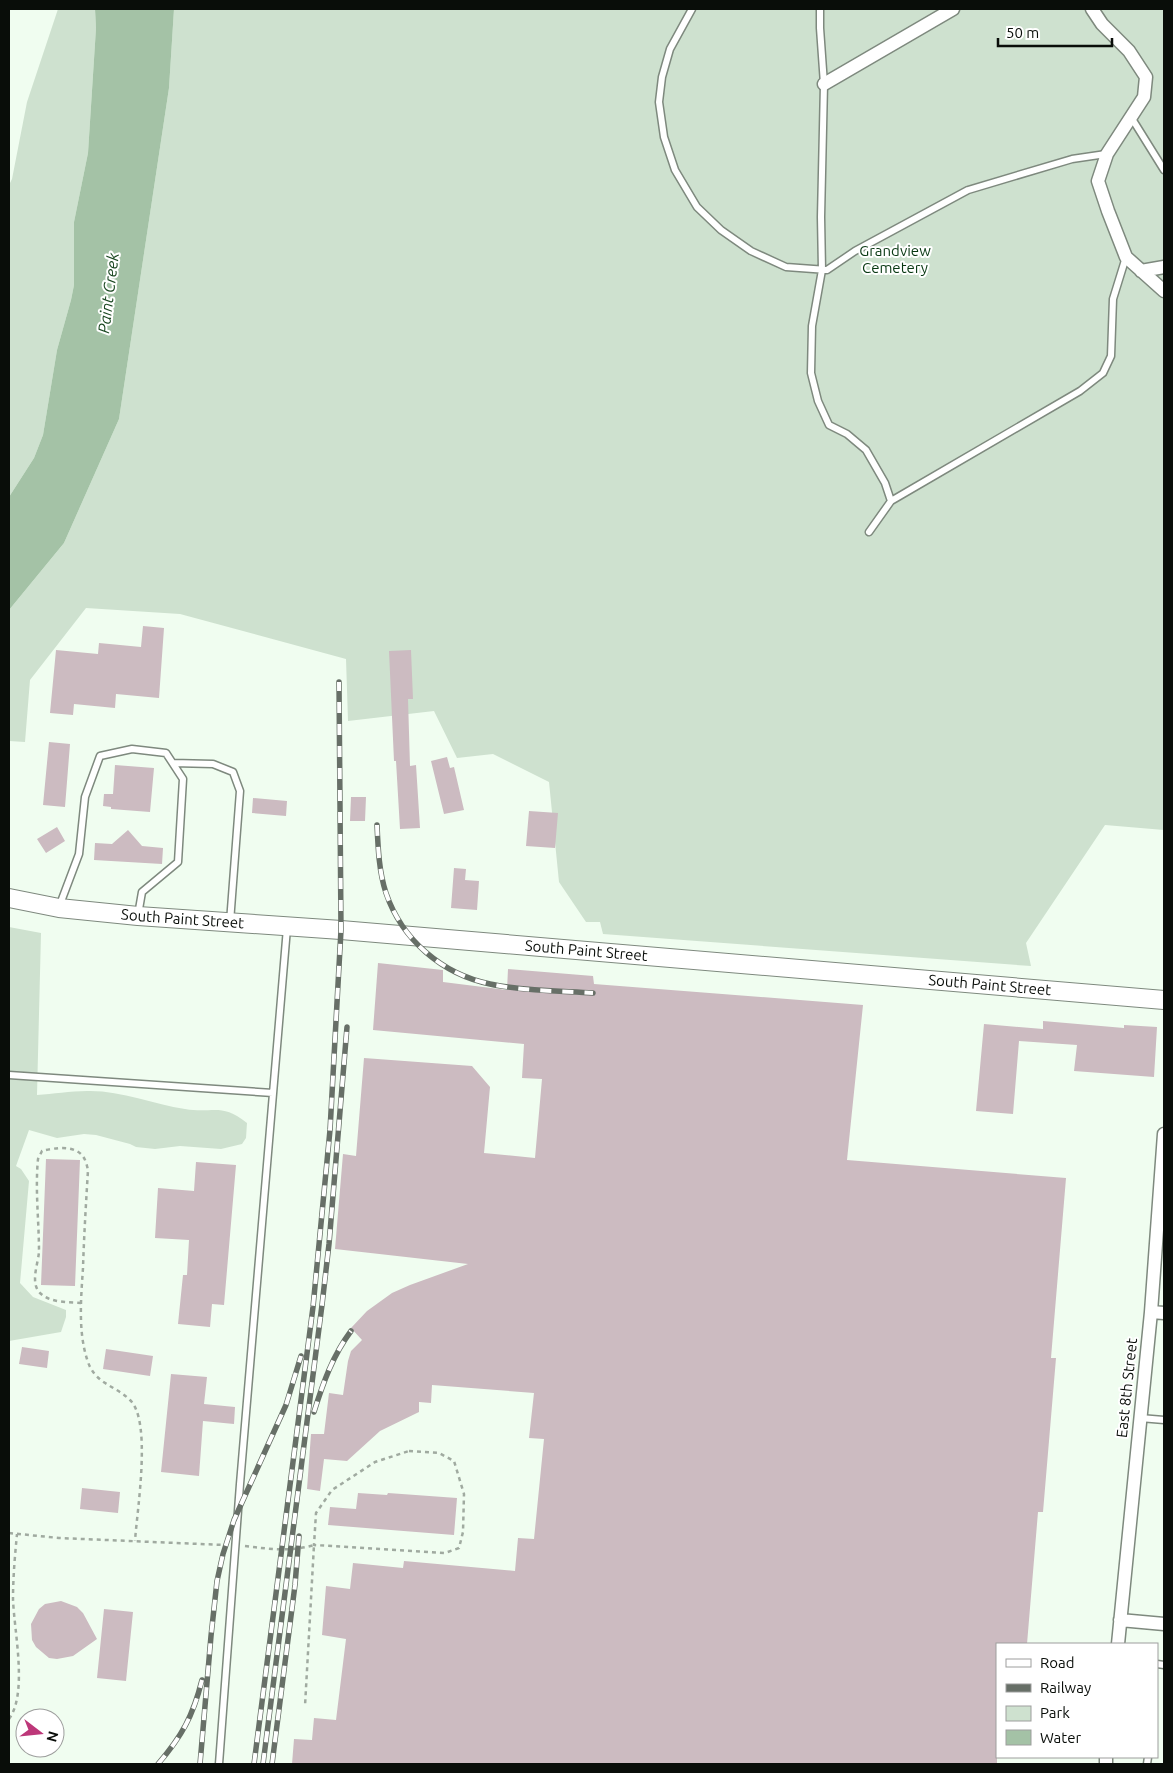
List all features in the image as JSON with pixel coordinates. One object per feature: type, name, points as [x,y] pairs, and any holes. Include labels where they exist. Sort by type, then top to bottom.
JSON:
[{"type":"main road","name":"South Paint Street","points":[[9,898],[59,908],[138,916],[287,926],[1164,1000]]},
{"type":"street","points":[[824,84],[953,9]]},
{"type":"street","points":[[1092,9],[1102,24],[1130,51],[1146,76],[1144,98],[1107,154],[1098,181],[1126,257],[1164,291]]},
{"type":"street","points":[[1141,271],[1164,267]]},
{"type":"street","name":"East 8th Street","points":[[1118,1643],[1161,1212],[1164,1134]]},
{"type":"street","points":[[1151,1312],[1164,1313]]},
{"type":"street","points":[[1120,1620],[1164,1624]]},
{"type":"lane","points":[[692,9],[670,48],[662,77],[659,102],[664,137],[675,170],[697,208],[721,230],[751,251],[786,267],[827,270],[855,251],[968,190],[1072,159],[1107,154]]},
{"type":"lane","points":[[820,9],[824,84],[821,217],[822,270],[812,326],[811,372],[818,401],[829,425],[847,434],[866,450],[884,483],[891,501]]},
{"type":"lane","points":[[1131,116],[1164,170]]},
{"type":"lane","points":[[869,532],[891,501],[1080,391],[1103,373],[1111,356],[1113,299],[1126,257]]},
{"type":"lane","points":[[59,908],[79,854],[85,797],[100,756],[132,749],[166,753],[184,779],[178,862],[142,892],[138,916]]},
{"type":"lane","points":[[173,763],[214,764],[233,772],[240,791],[230,922]]},
{"type":"lane","points":[[219,1764],[235,1545],[287,926]]},
{"type":"lane","points":[[9,1075],[273,1093]]},
{"type":"lane","points":[[1140,1418],[1164,1420]]},
{"type":"path","points":[[81,1303],[53,1300],[40,1293],[36,1284],[39,1254],[38,1159],[42,1151],[55,1148],[78,1152],[84,1158],[88,1170],[81,1303],[83,1341],[87,1361],[96,1377],[129,1398],[137,1408],[142,1431],[135,1541]]},
{"type":"path","points":[[9,1533],[58,1538],[235,1545],[282,1550],[314,1545],[445,1553],[458,1548],[463,1532],[464,1494],[454,1461],[439,1453],[409,1451],[375,1462],[332,1490],[316,1514],[314,1545],[305,1706]]},
{"type":"path","points":[[9,1719],[15,1709],[19,1683],[13,1600],[16,1534]]},
{"type":"green space","points":[[58,9],[95,9],[96,28],[88,153],[74,222],[74,285],[57,350],[43,435],[34,458],[9,497],[9,185],[12,179],[27,102]]},
{"type":"green space","name":"Grandview Cemetery","points":[[174,9],[1164,9],[1164,830],[1105,825],[1026,943],[1031,966],[603,934],[600,922],[586,922],[559,882],[549,782],[493,754],[457,758],[434,711],[348,721],[346,659],[180,614],[86,608],[30,680],[25,742],[9,741],[9,610],[64,543],[119,419],[169,88]]},
{"type":"green space","points":[[9,927],[41,933],[37,1095],[99,1091],[185,1109],[223,1111],[247,1123],[246,1138],[242,1144],[221,1149],[180,1146],[155,1149],[136,1147],[96,1135],[84,1134],[57,1138],[29,1130],[16,1166],[21,1169],[29,1181],[20,1283],[33,1297],[66,1310],[66,1317],[61,1332],[9,1341]]},
{"type":"water","name":"Paint Creek","points":[[95,9],[174,9],[169,88],[119,419],[64,543],[9,610],[9,497],[34,458],[43,435],[57,350],[74,285],[74,222],[88,153],[96,28]]},
{"type":"building","points":[[143,626],[164,628],[159,698],[116,694],[115,708],[74,704],[73,715],[50,713],[56,650],[98,654],[99,643],[141,647]]},
{"type":"building","points":[[411,650],[413,699],[408,699],[410,766],[416,765],[420,828],[400,829],[396,761],[394,761],[389,651]]},
{"type":"building","points":[[49,742],[70,744],[65,807],[43,805]]},
{"type":"building","points":[[447,757],[450,768],[454,767],[464,810],[444,814],[431,761]]},
{"type":"building","points":[[115,765],[154,768],[150,812],[111,809],[111,807],[103,806],[104,794],[113,794]]},
{"type":"building","points":[[351,797],[366,797],[365,821],[350,821]]},
{"type":"building","points":[[253,798],[287,801],[286,816],[252,813]]},
{"type":"building","points":[[529,811],[558,813],[555,848],[526,846]]},
{"type":"building","points":[[57,827],[65,841],[46,853],[37,839]]},
{"type":"building","points":[[128,830],[142,846],[163,848],[162,864],[94,860],[95,843],[112,844]]},
{"type":"building","points":[[454,868],[466,869],[465,880],[479,881],[477,910],[451,908]]},
{"type":"building","points":[[378,963],[443,970],[443,982],[507,990],[508,969],[593,976],[594,984],[863,1005],[847,1160],[1066,1178],[1051,1358],[1056,1358],[1043,1512],[1038,1512],[1027,1643],[996,1643],[997,1764],[292,1764],[294,1739],[312,1740],[314,1718],[336,1720],[346,1639],[322,1635],[326,1586],[350,1589],[353,1563],[403,1568],[404,1561],[515,1571],[518,1538],[534,1539],[544,1439],[529,1438],[534,1393],[432,1385],[431,1403],[419,1402],[419,1412],[380,1431],[347,1461],[324,1459],[320,1491],[307,1489],[311,1434],[324,1434],[329,1393],[343,1395],[351,1351],[362,1340],[351,1328],[367,1311],[392,1293],[468,1264],[335,1249],[343,1154],[356,1156],[364,1058],[472,1066],[490,1087],[484,1153],[535,1158],[542,1079],[522,1078],[524,1044],[373,1030]]},
{"type":"building","points":[[1043,1021],[1124,1028],[1124,1025],[1157,1027],[1154,1077],[1074,1071],[1077,1045],[1019,1041],[1013,1114],[976,1111],[984,1024],[1043,1029]]},
{"type":"building","points":[[46,1159],[80,1160],[75,1286],[41,1285]]},
{"type":"building","points":[[196,1162],[236,1165],[224,1305],[212,1304],[210,1327],[178,1324],[183,1275],[187,1275],[189,1240],[155,1238],[158,1188],[194,1191]]},
{"type":"building","points":[[22,1347],[49,1351],[47,1368],[19,1364]]},
{"type":"building","points":[[106,1349],[153,1356],[150,1376],[103,1369]]},
{"type":"building","points":[[171,1374],[207,1377],[204,1404],[235,1407],[234,1424],[203,1421],[199,1476],[161,1472]]},
{"type":"building","points":[[82,1488],[120,1492],[118,1513],[80,1509]]},
{"type":"building","points":[[358,1493],[387,1495],[388,1493],[457,1498],[454,1535],[328,1525],[330,1507],[356,1509]]},
{"type":"building","points":[[61,1601],[77,1607],[83,1613],[97,1639],[73,1656],[57,1659],[49,1658],[36,1647],[32,1640],[31,1624],[39,1609],[45,1604]]},
{"type":"building","points":[[104,1609],[133,1612],[126,1681],[97,1678]]},
{"type":"railway","points":[[254,1764],[313,1307],[330,1130],[341,930],[339,682]]},
{"type":"railway","points":[[377,825],[380,868],[386,893],[393,910],[413,940],[440,963],[472,979],[490,984],[528,989],[593,993]]},
{"type":"railway","points":[[263,1764],[329,1244],[347,1027]]},
{"type":"railway","points":[[314,1412],[329,1370],[351,1331]]},
{"type":"railway","points":[[200,1764],[217,1581],[223,1554],[234,1520],[286,1405],[301,1356]]},
{"type":"railway","points":[[272,1764],[295,1585],[299,1536]]},
{"type":"railway","points":[[158,1764],[186,1725],[202,1680]]}]
